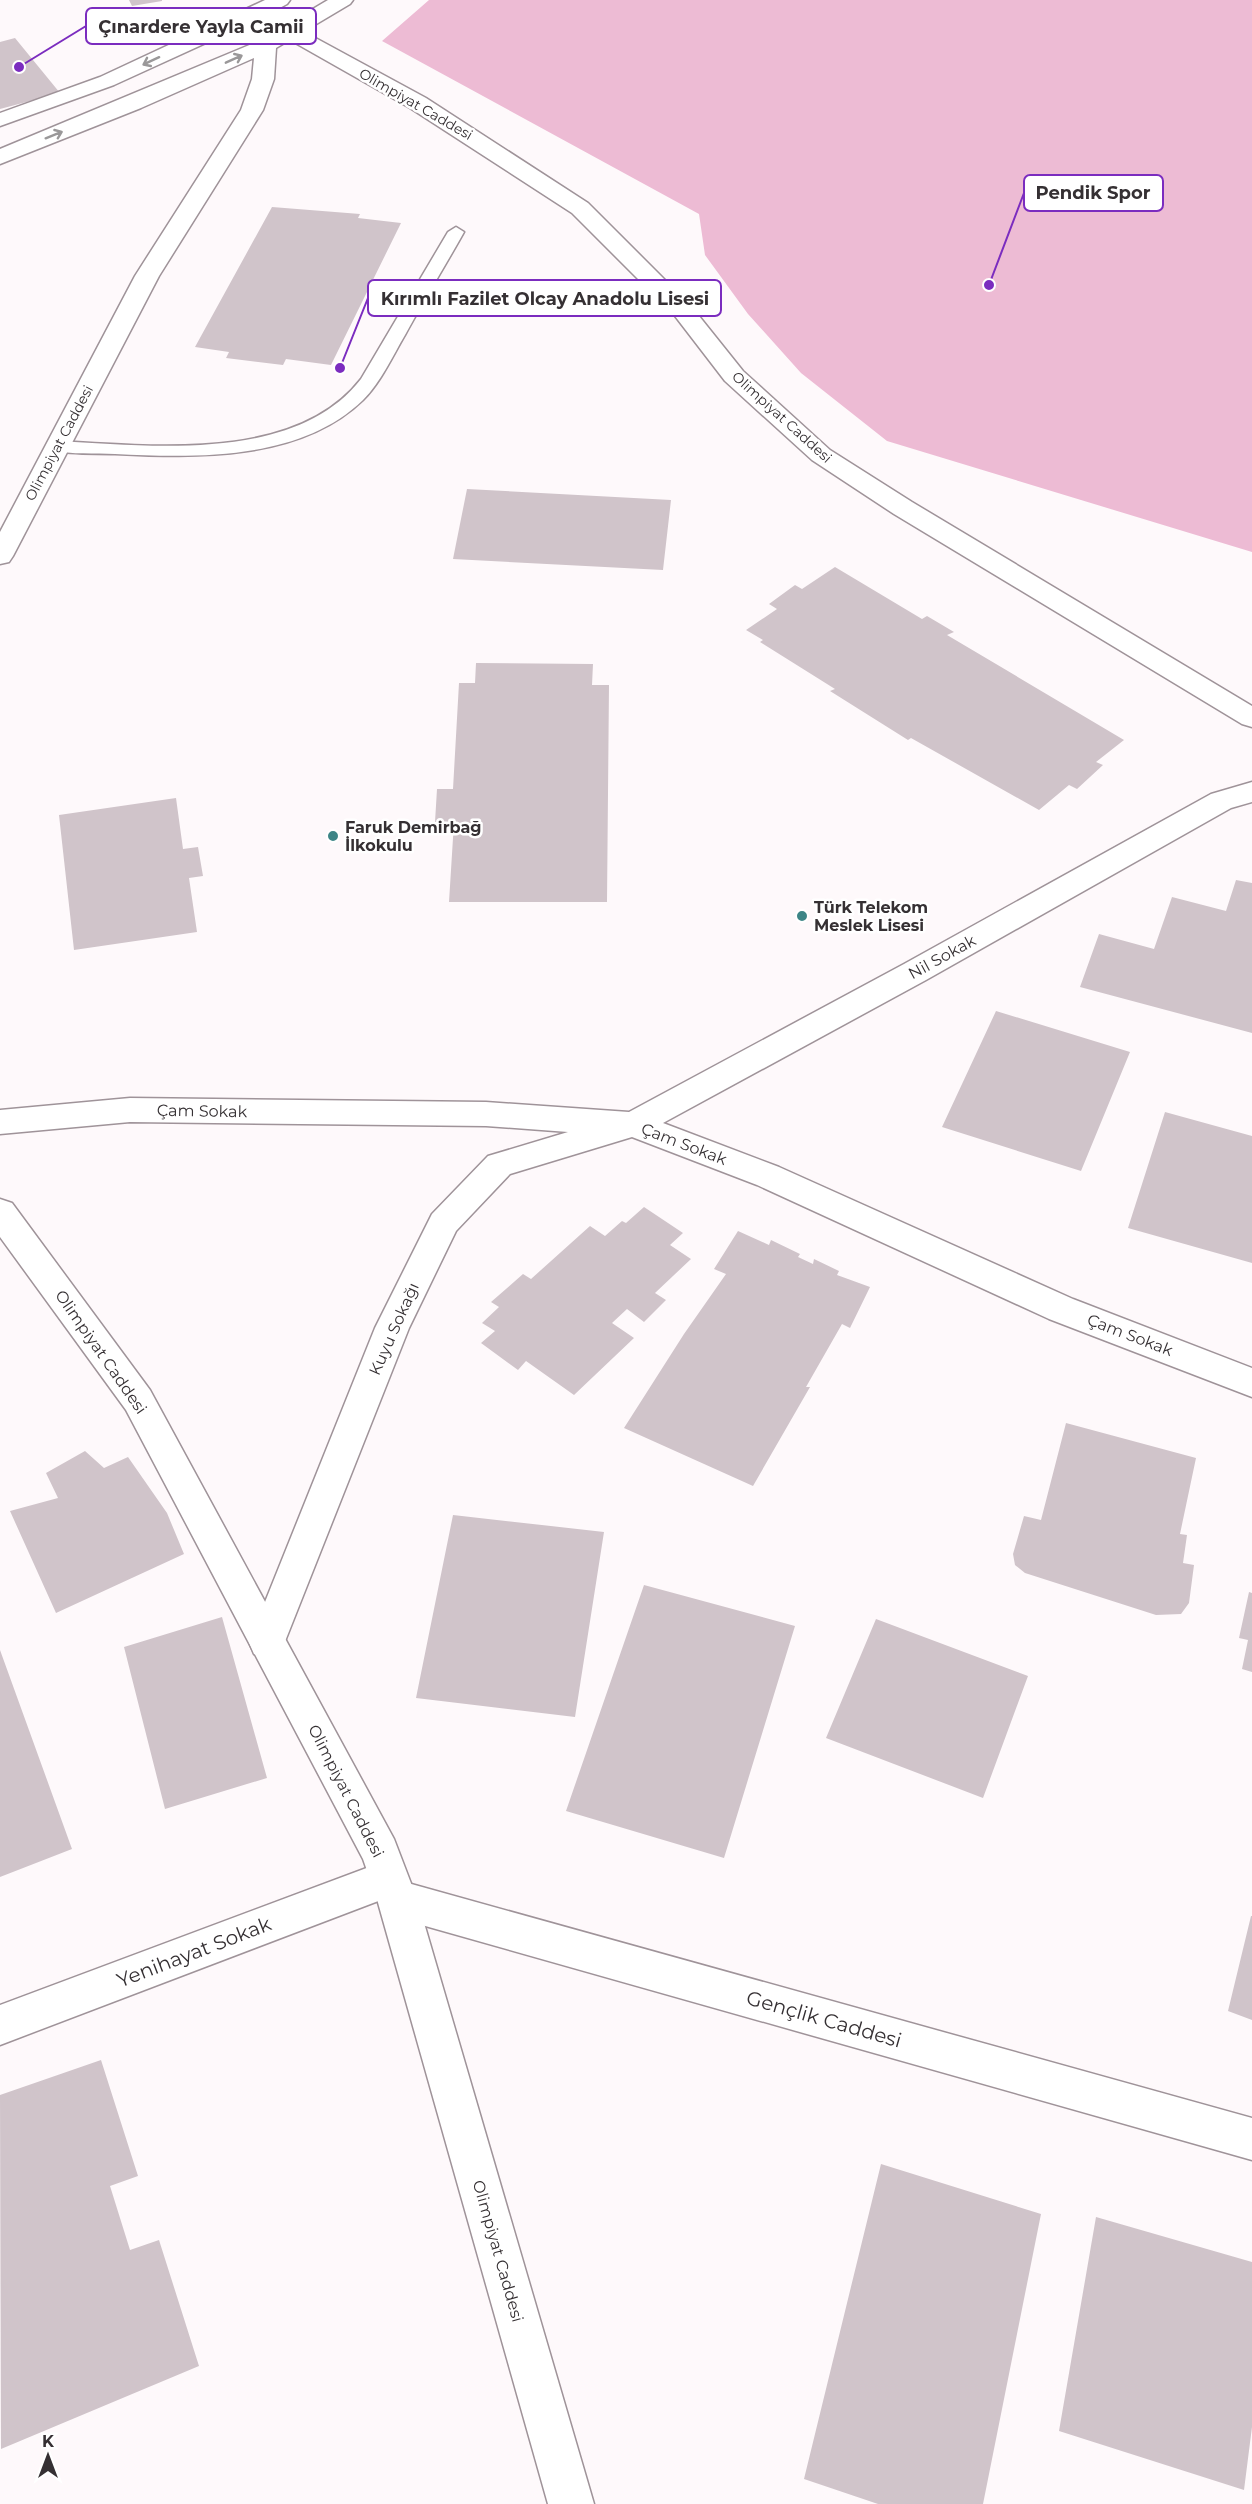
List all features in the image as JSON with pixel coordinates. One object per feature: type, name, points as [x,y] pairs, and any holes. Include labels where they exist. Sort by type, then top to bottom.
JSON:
[{"type":"street","points":[[0,120],[107,81],[280,0]]},
{"type":"street","points":[[0,156],[134,103],[266,45],[342,0]]},
{"type":"street","name":"Olimpiyat Caddesi","points":[[290,32],[418,103],[580,208],[683,311],[734,376],[821,455],[903,508],[1252,718]]},
{"type":"street","name":"Olimpiyat Caddesi","points":[[0,556],[147,276],[252,110],[263,79],[266,45]]},
{"type":"street","name":"Nil Sokak","points":[[633,1124],[915,972],[1221,801],[1252,792]]},
{"type":"street","name":"Çam Sokak","points":[[0,1122],[130,1110],[486,1113],[633,1124],[768,1176],[1061,1309],[1252,1383]]},
{"type":"street","name":"Kuyu Sokağı","points":[[267,1642],[392,1328],[444,1223],[499,1165],[633,1124]]},
{"type":"street","name":"Olimpiyat Caddesi","points":[[0,1212],[138,1400],[380,1852],[571,2504]]},
{"type":"street","name":"Yenihayat Sokak","points":[[0,2025],[392,1889]]},
{"type":"street","name":"Gençlik Caddesi","points":[[392,1889],[1252,2139]]},
{"type":"lane","points":[[58,446],[174,450],[217,448],[266,441],[318,425],[339,412],[357,396],[376,369],[456,232]]},
{"type":"shaded area","points":[[429,0],[1252,0],[1252,552],[887,441],[801,373],[748,314],[705,255],[699,214],[382,41]]},
{"type":"building","points":[[129,0],[162,0],[162,1],[132,6]]},
{"type":"building","points":[[15,38],[60,93],[0,109],[0,42]]},
{"type":"building","points":[[272,207],[360,214],[358,218],[401,223],[331,365],[286,359],[283,365],[226,358],[229,352],[195,347]]},
{"type":"building","points":[[467,489],[671,500],[663,570],[453,559]]},
{"type":"building","points":[[835,567],[922,619],[927,616],[954,632],[947,635],[1124,740],[1096,762],[1103,765],[1077,789],[1069,785],[1039,810],[911,738],[908,740],[830,691],[835,689],[760,642],[763,640],[746,630],[777,609],[769,604],[795,585],[802,589]]},
{"type":"building","points":[[476,663],[593,664],[592,685],[609,685],[607,902],[449,902],[454,822],[435,822],[437,789],[453,789],[459,683],[475,683]]},
{"type":"building","points":[[176,798],[183,849],[198,847],[203,876],[189,878],[197,932],[74,950],[59,815]]},
{"type":"building","points":[[1236,880],[1252,883],[1252,1033],[1080,987],[1099,934],[1154,949],[1172,897],[1226,911]]},
{"type":"building","points":[[996,1011],[1130,1052],[1081,1171],[942,1127]]},
{"type":"building","points":[[1165,1112],[1252,1136],[1252,1263],[1128,1228]]},
{"type":"building","points":[[644,1207],[683,1233],[670,1245],[691,1259],[655,1293],[666,1300],[644,1322],[627,1309],[612,1323],[634,1338],[574,1395],[526,1361],[518,1370],[481,1343],[495,1331],[482,1323],[499,1307],[491,1302],[523,1274],[531,1279],[590,1226],[605,1236],[622,1221],[626,1223]]},
{"type":"building","points":[[738,1231],[769,1245],[771,1240],[800,1254],[798,1257],[813,1264],[814,1259],[839,1271],[837,1275],[870,1287],[850,1328],[842,1324],[806,1387],[810,1387],[753,1486],[624,1428],[684,1334],[726,1274],[714,1269]]},
{"type":"building","points":[[1066,1423],[1196,1458],[1180,1534],[1187,1535],[1183,1563],[1194,1565],[1189,1603],[1181,1614],[1156,1615],[1025,1573],[1015,1565],[1013,1554],[1024,1516],[1041,1520]]},
{"type":"building","points":[[85,1451],[104,1468],[128,1457],[167,1513],[184,1554],[56,1613],[10,1511],[58,1498],[46,1473]]},
{"type":"building","points":[[453,1515],[604,1532],[575,1717],[416,1698]]},
{"type":"building","points":[[644,1585],[795,1626],[724,1858],[566,1811]]},
{"type":"building","points":[[1249,1592],[1252,1593],[1252,1672],[1242,1669],[1248,1640],[1239,1638]]},
{"type":"building","points":[[222,1617],[267,1778],[165,1809],[124,1647]]},
{"type":"building","points":[[876,1619],[1028,1676],[983,1798],[826,1738]]},
{"type":"building","points":[[0,1650],[72,1849],[0,1877]]},
{"type":"building","points":[[1252,1916],[1252,2020],[1228,2011]]},
{"type":"building","points":[[101,2060],[138,2176],[110,2186],[130,2250],[159,2240],[199,2366],[1,2449],[0,2095]]},
{"type":"building","points":[[881,2164],[1041,2214],[983,2504],[878,2504],[804,2479]]},
{"type":"building","points":[[1096,2217],[1252,2262],[1252,2427],[1244,2490],[1059,2431]]},
{"type":"place","name":"Çınardere Yayla Camii","points":[[19,67]]},
{"type":"place","name":"Pendik Spor","points":[[989,285]]},
{"type":"place","name":"Kırımlı Fazilet Olcay Anadolu Lisesi","points":[[340,368]]},
{"type":"place","name":"Faruk Demirbağ İlkokulu","points":[[333,836]]},
{"type":"place","name":"Türk Telekom Meslek Lisesi","points":[[802,916]]}]
